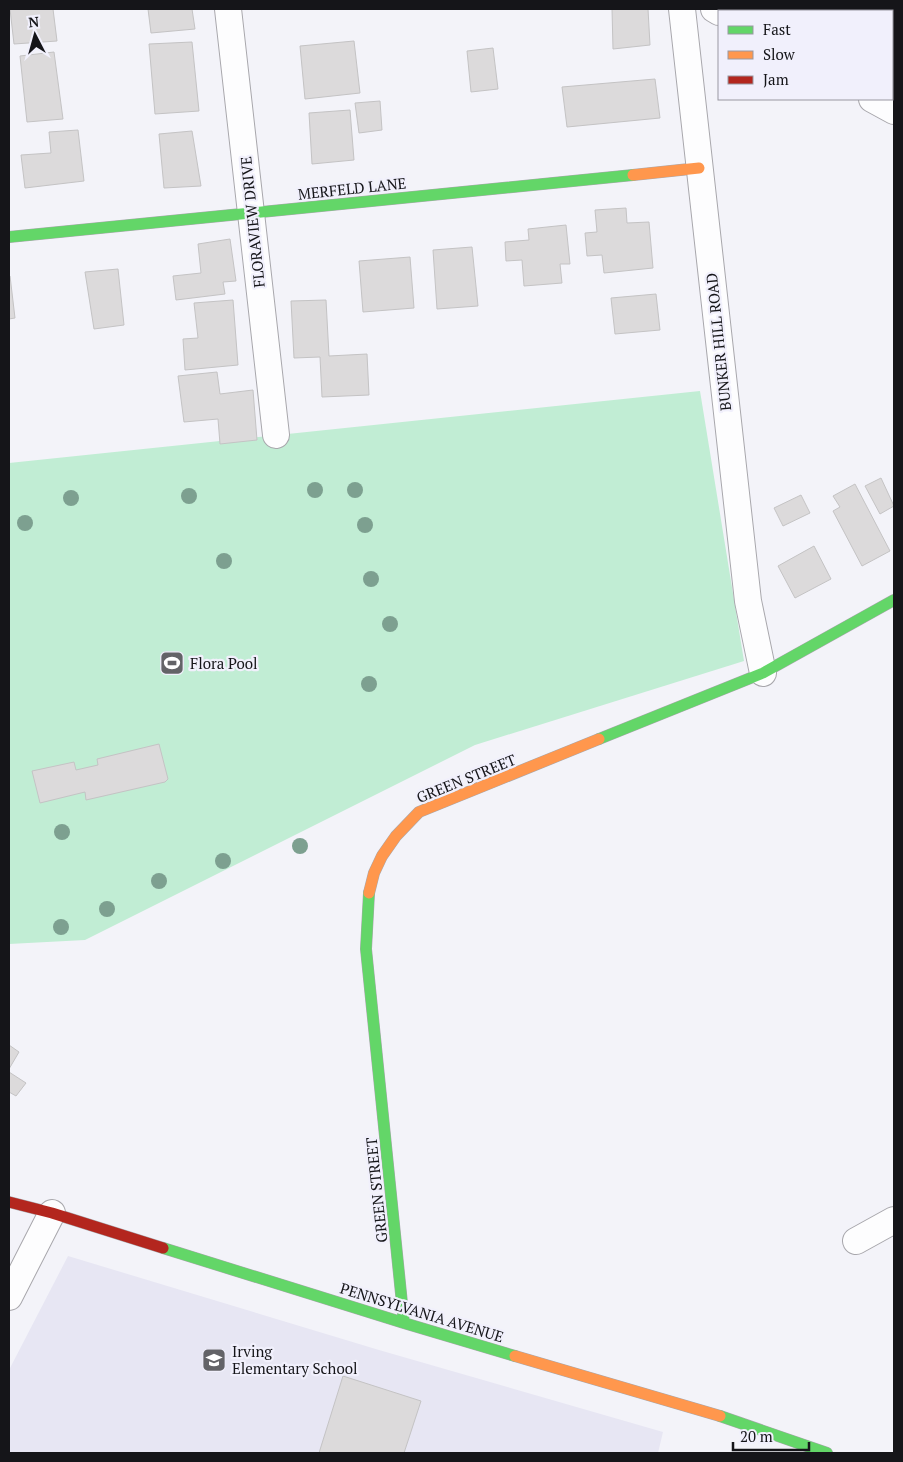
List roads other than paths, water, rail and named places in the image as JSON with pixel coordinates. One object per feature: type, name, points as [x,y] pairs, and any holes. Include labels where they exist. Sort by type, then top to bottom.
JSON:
[{"type":"street","name":"FLORAVIEW DRIVE","points":[[228,9],[276,435]]},
{"type":"street","name":"BUNKER HILL ROAD","points":[[682,9],[748,601],[764,673]]},
{"type":"street","points":[[874,100],[894,112]]},
{"type":"street","name":"MERFELD LANE","points":[[9,237],[699,168]]},
{"type":"street","name":"GREEN STREET","points":[[404,1323],[366,949],[368,901],[377,865],[393,839],[418,812],[764,673],[894,600]]},
{"type":"street","name":"PENNSYLVANIA AVENUE","points":[[9,1202],[52,1213],[404,1323],[734,1420],[827,1453]]},
{"type":"street","points":[[9,1296],[52,1213]]},
{"type":"street","points":[[856,1241],[894,1220]]},
{"type":"place","name":"Flora Pool","points":[[172,663]]},
{"type":"place","name":"Irving Elementary School","points":[[214,1360]]}]
